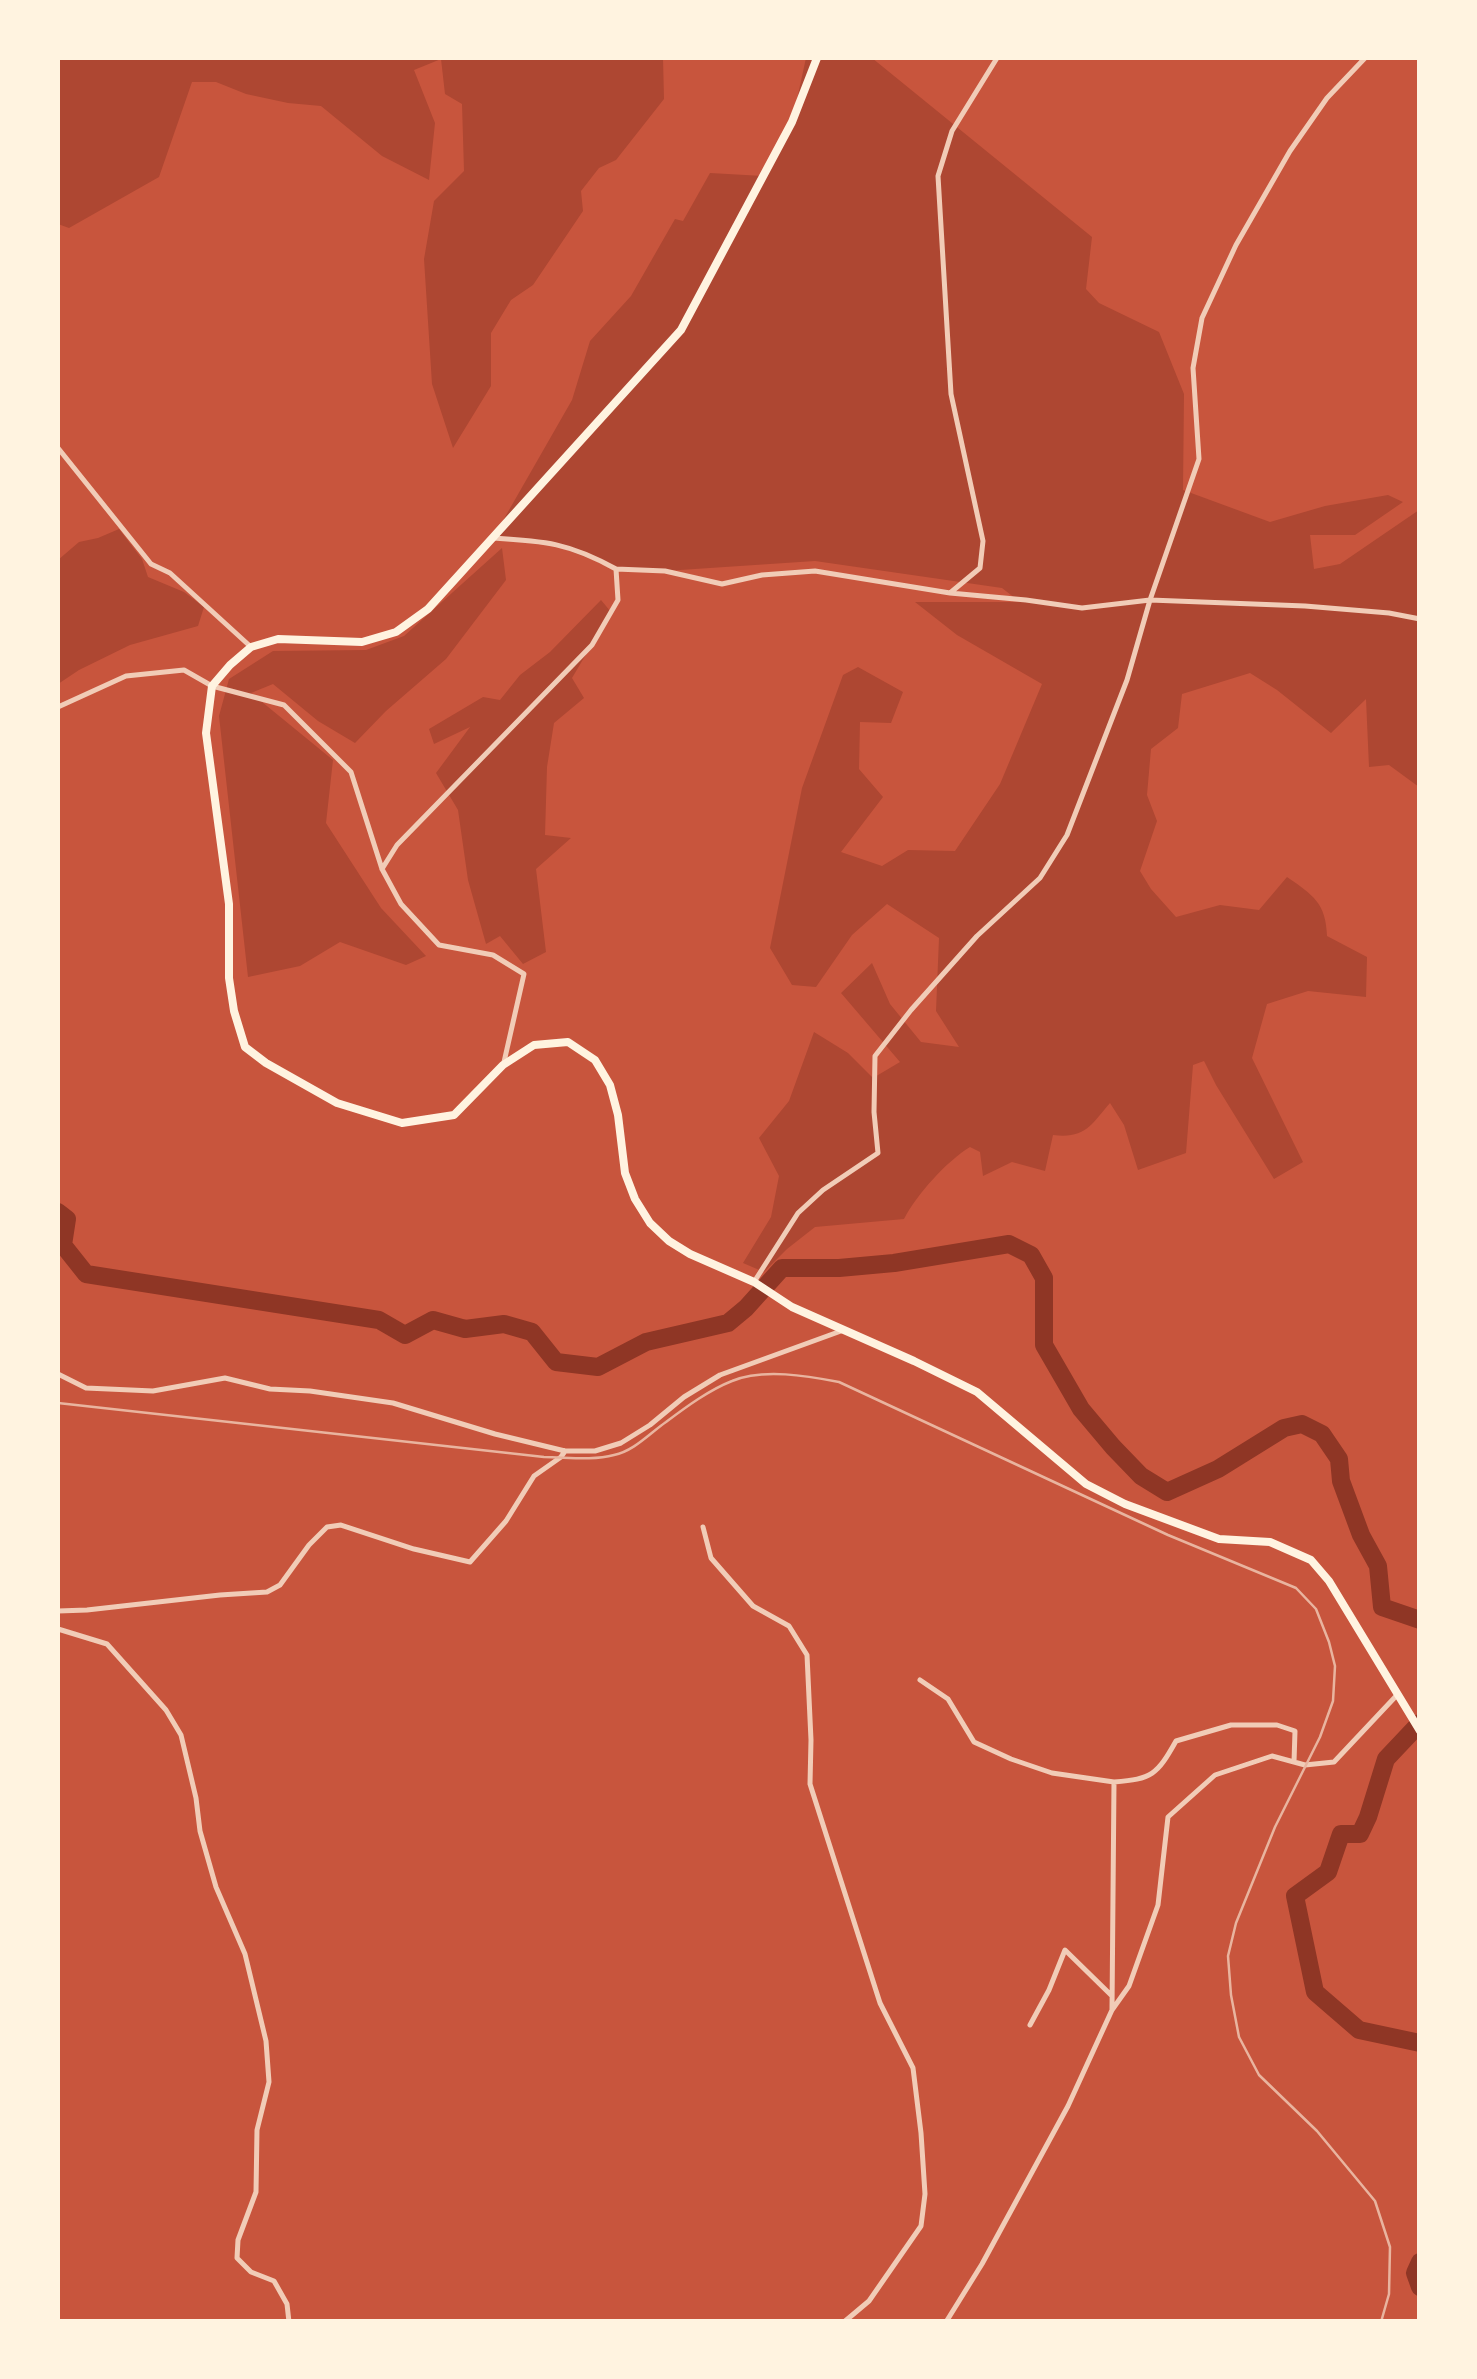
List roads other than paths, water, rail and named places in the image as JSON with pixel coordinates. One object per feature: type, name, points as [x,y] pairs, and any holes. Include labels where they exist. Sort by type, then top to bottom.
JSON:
[{"type":"main road","points":[[817,58],[792,122],[680,330],[428,609],[396,632],[362,642],[278,639],[251,648],[212,686],[206,733],[229,904],[234,1011],[245,1048],[337,1103],[402,1124],[454,1116],[503,1065],[534,1045],[568,1042],[595,1060],[610,1085],[625,1174],[634,1199],[668,1241],[754,1282],[792,1307],[977,1392],[1086,1484],[1124,1504],[1219,1539],[1270,1542],[1310,1560],[1329,1581],[1420,1731]]},
{"type":"street","points":[[950,593],[980,568],[982,541],[951,394],[938,176],[952,131],[996,58]]},
{"type":"street","points":[[754,1282],[798,1213],[823,1190],[878,1153],[874,1112],[876,1056],[977,936],[1040,878],[1068,835],[1128,680],[1150,600],[1199,459],[1193,368],[1202,318],[1236,245],[1290,151],[1327,98],[1364,58]]},
{"type":"street","points":[[58,448],[151,564],[170,573],[251,648]]},
{"type":"street","points":[[492,538],[544,540],[586,552],[616,570],[665,572],[722,584],[762,575],[814,571],[950,593],[1082,608],[1150,600],[1305,606],[1389,612],[1420,619]]},
{"type":"street","points":[[382,870],[397,845],[592,645],[618,600],[616,570]]},
{"type":"street","points":[[58,707],[126,676],[184,670],[212,686],[284,705],[351,772],[382,870],[400,904],[439,945],[492,954],[524,974],[503,1065]]},
{"type":"street","points":[[58,1374],[86,1388],[153,1391],[225,1378],[270,1389],[368,1399],[565,1450],[596,1451],[620,1443],[650,1425],[720,1374],[844,1330]]},
{"type":"street","points":[[58,1611],[267,1592],[280,1586],[327,1527],[341,1525],[470,1562],[506,1520],[534,1476],[565,1450]]},
{"type":"street","points":[[703,1527],[711,1558],[754,1606],[790,1626],[807,1655],[810,1784],[880,2004],[913,2068],[922,2133],[921,2226],[869,2301],[844,2322]]},
{"type":"street","points":[[58,1629],[107,1644],[166,1710],[181,1735],[200,1831],[216,1887],[244,1954],[266,2041],[269,2082],[257,2130],[256,2192],[238,2240],[237,2258],[251,2272],[274,2282],[287,2304],[289,2322]]},
{"type":"street","points":[[920,1680],[948,1699],[974,1742],[1052,1773],[1114,1782],[1145,1779],[1165,1760],[1176,1741],[1231,1725],[1276,1726],[1296,1731],[1294,1762]]},
{"type":"street","points":[[946,2322],[982,2264],[1068,2106],[1112,2010],[1129,1986],[1158,1905],[1168,1816],[1214,1775],[1272,1756],[1304,1765],[1334,1762],[1397,1696]]},
{"type":"street","points":[[1112,2010],[1114,1782]]},
{"type":"street","points":[[1030,2025],[1064,1950],[1112,1996]]},
{"type":"street","points":[[580,2322],[594,2322]]},
{"type":"waterway","points":[[58,1212],[67,1219],[63,1245],[86,1274],[379,1320],[405,1335],[433,1320],[465,1329],[504,1324],[532,1332],[556,1362],[598,1367],[646,1342],[728,1323],[782,1268],[894,1263],[1009,1244],[1031,1255],[1044,1278],[1044,1345],[1081,1409],[1141,1476],[1167,1492],[1218,1469],[1284,1428],[1302,1424],[1322,1434],[1339,1459],[1341,1481],[1361,1535],[1378,1566],[1382,1607],[1420,1620]]},
{"type":"waterway","points":[[1420,1723],[1386,1759],[1360,1834],[1341,1834],[1328,1872],[1295,1896],[1315,1992],[1359,2030],[1420,2043]]},
{"type":"waterway","points":[[1420,2262],[1415,2273],[1420,2287]]},
{"type":"railway","points":[[58,1403],[544,1457],[588,1458],[628,1450],[698,1399],[732,1381],[771,1374],[814,1377],[839,1382],[1168,1535],[1296,1588],[1316,1609],[1329,1642],[1335,1666],[1333,1701],[1236,1923],[1228,1956],[1231,1995],[1239,2037],[1259,2075],[1317,2131],[1375,2201],[1390,2247],[1389,2294],[1381,2322]]}]
